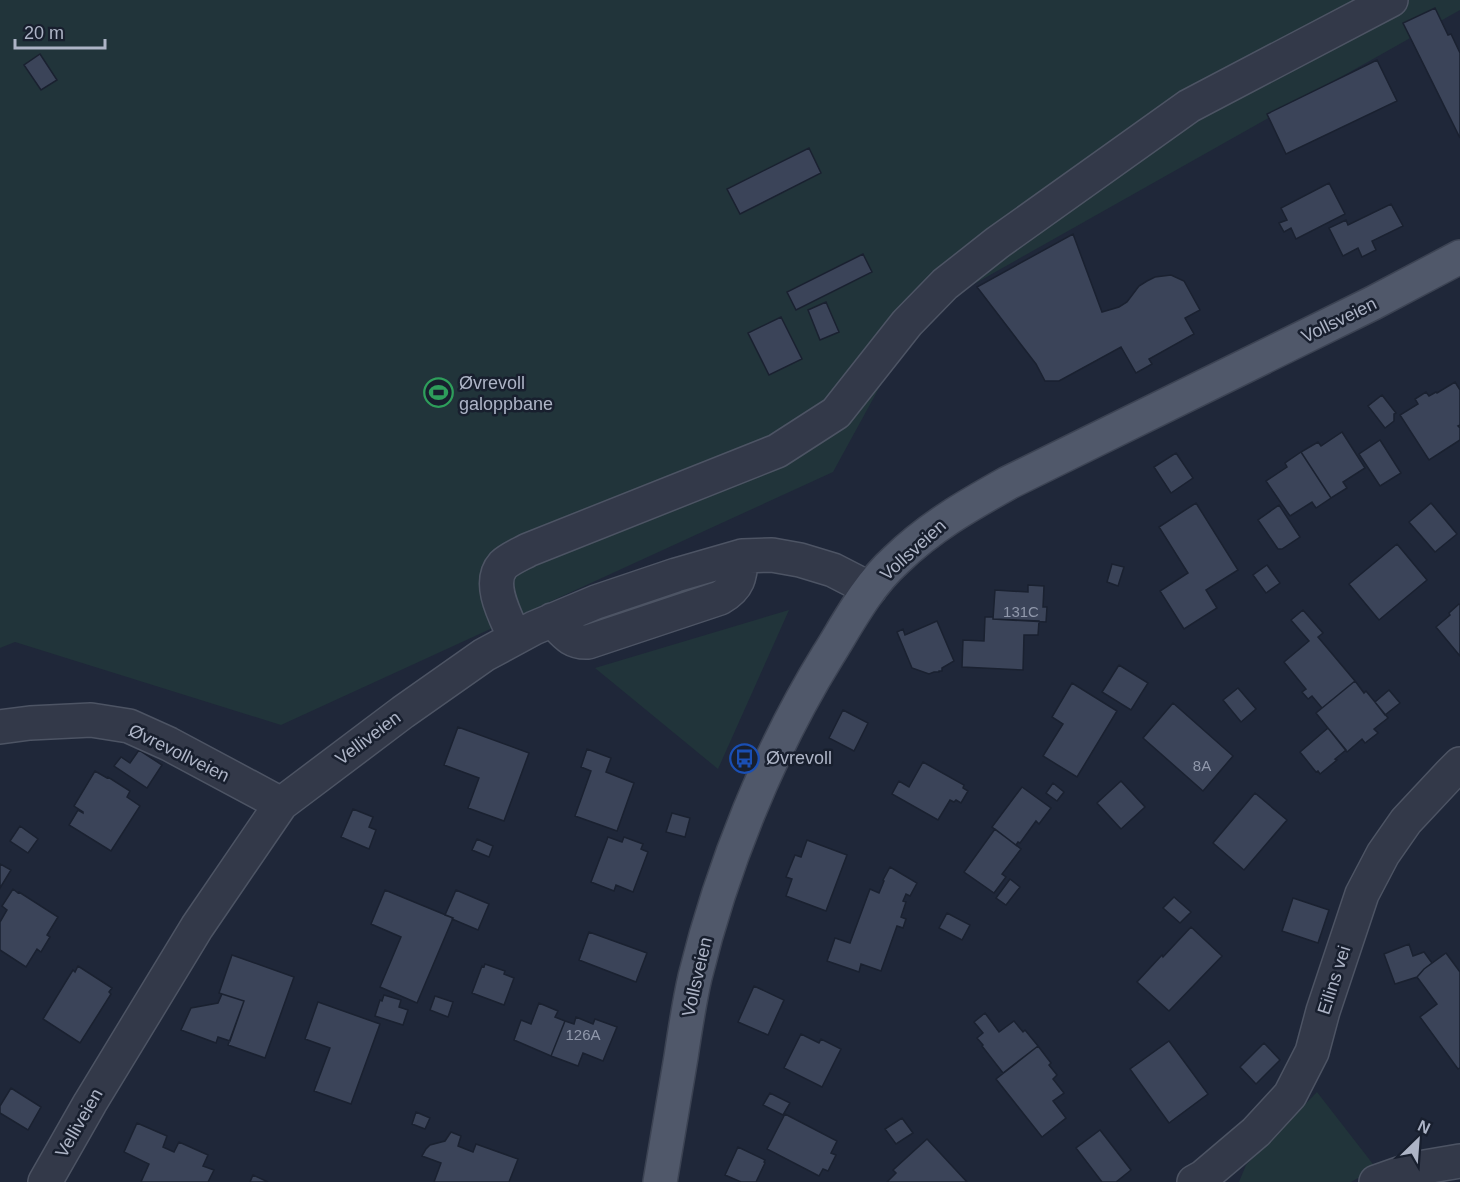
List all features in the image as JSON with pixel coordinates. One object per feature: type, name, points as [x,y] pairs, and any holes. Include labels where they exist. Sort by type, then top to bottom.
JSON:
[{"type":"main road","name":"Vollsveien","points":[[660,1182],[695,979],[719,894],[751,807],[773,757],[816,674],[870,590],[894,561],[958,511],[1037,468],[1372,303],[1460,257]]},
{"type":"street","points":[[515,638],[497,595],[497,577],[503,565],[528,550],[777,451],[836,413],[907,323],[945,284],[997,243],[1189,106],[1391,0]]},
{"type":"street","name":"Velliveien","points":[[45,1182],[197,927],[281,804],[412,705],[484,654],[552,620],[606,599],[742,556],[772,555],[800,560],[833,570],[870,590]]},
{"type":"street","name":"Øvrevollveien","points":[[0,727],[91,720],[129,726],[169,744],[281,804]]},
{"type":"street","name":"Eilins vei","points":[[1201,1180],[1256,1132],[1290,1095],[1312,1052],[1323,1011],[1362,894],[1383,854],[1407,821],[1460,764]]},
{"type":"street","points":[[1376,1182],[1413,1169],[1460,1161]]},
{"type":"shaded area","name":"Øvrevoll galoppbane","points":[[0,0],[1460,0],[1460,10],[919,315],[833,472],[281,725],[15,642],[0,648]]},
{"type":"shaded area","points":[[789,610],[718,769],[595,668]]},
{"type":"shaded area","points":[[1317,1092],[1376,1168],[1351,1182],[1239,1182],[1246,1165]]},
{"type":"building","points":[[1435,8],[1460,53],[1460,138],[1403,23]]},
{"type":"building","points":[[40,54],[57,80],[41,90],[24,65]]},
{"type":"building","points":[[1377,60],[1397,101],[1286,154],[1267,114]]},
{"type":"building","points":[[809,148],[821,173],[740,214],[727,189]]},
{"type":"building","points":[[1329,183],[1345,214],[1296,239],[1291,228],[1284,232],[1279,223],[1287,220],[1281,208]]},
{"type":"building","points":[[1391,204],[1403,226],[1372,241],[1376,250],[1362,257],[1358,248],[1343,256],[1329,228],[1346,220],[1348,225]]},
{"type":"building","points":[[1073,234],[1102,312],[1127,302],[1139,286],[1147,281],[1155,277],[1171,275],[1184,281],[1200,310],[1185,318],[1194,334],[1149,359],[1152,364],[1136,373],[1121,347],[1059,381],[1045,381],[1036,364],[977,287]]},
{"type":"building","points":[[863,254],[872,272],[796,310],[787,292]]},
{"type":"building","points":[[826,302],[839,332],[820,340],[808,310]]},
{"type":"building","points":[[781,317],[802,359],[769,375],[748,333]]},
{"type":"building","points":[[1455,382],[1460,390],[1460,425],[1458,426],[1460,440],[1429,460],[1400,415],[1418,404],[1415,399],[1426,392],[1429,396]]},
{"type":"building","points":[[1382,395],[1396,413],[1394,421],[1385,428],[1368,406]]},
{"type":"building","points":[[1342,432],[1365,468],[1343,482],[1347,488],[1331,498],[1301,452],[1318,442],[1321,446]]},
{"type":"building","points":[[1380,440],[1401,473],[1380,486],[1359,454]]},
{"type":"building","points":[[1301,452],[1331,498],[1316,508],[1312,502],[1290,516],[1266,481],[1287,467],[1285,463]]},
{"type":"building","points":[[1176,453],[1193,478],[1171,493],[1154,467]]},
{"type":"building","points":[[1196,503],[1238,570],[1206,590],[1217,608],[1184,629],[1160,591],[1188,573],[1159,527]]},
{"type":"building","points":[[1431,503],[1457,534],[1435,552],[1409,522]]},
{"type":"building","points":[[1279,505],[1300,537],[1282,549],[1278,549],[1258,520]]},
{"type":"building","points":[[1397,544],[1427,580],[1379,620],[1349,584]]},
{"type":"building","points":[[1112,564],[1124,567],[1118,586],[1107,582]]},
{"type":"building","points":[[1267,565],[1280,583],[1266,593],[1253,575]]},
{"type":"building","points":[[1028,585],[1044,586],[1043,607],[1047,607],[1046,622],[993,619],[995,590],[1028,592]]},
{"type":"building","points":[[1460,605],[1460,656],[1436,627]]},
{"type":"building","points":[[1303,610],[1323,633],[1318,637],[1355,681],[1322,708],[1312,696],[1308,699],[1302,692],[1306,689],[1284,662],[1309,641],[1291,620]]},
{"type":"building","points":[[985,617],[1039,621],[1038,635],[1024,635],[1023,670],[962,667],[963,640],[984,641]]},
{"type":"building","points":[[937,621],[954,661],[942,668],[942,671],[929,674],[912,668],[897,632],[903,629],[905,635]]},
{"type":"building","points":[[1119,665],[1148,683],[1131,710],[1102,692]]},
{"type":"building","points":[[1355,681],[1388,718],[1374,729],[1378,733],[1365,743],[1362,739],[1347,752],[1316,713]]},
{"type":"building","points":[[1072,683],[1117,711],[1077,777],[1043,756],[1063,724],[1052,717]]},
{"type":"building","points":[[1238,688],[1256,709],[1241,722],[1223,700]]},
{"type":"building","points":[[1389,690],[1400,703],[1385,715],[1375,702]]},
{"type":"building","points":[[1173,703],[1233,756],[1203,791],[1143,738]]},
{"type":"building","points":[[843,710],[868,723],[854,751],[829,738]]},
{"type":"building","points":[[458,727],[529,753],[504,821],[468,808],[479,778],[444,765]]},
{"type":"building","points":[[1328,728],[1346,750],[1320,774],[1300,752]]},
{"type":"building","points":[[587,749],[611,758],[606,772],[634,783],[617,831],[575,816],[591,771],[581,767]]},
{"type":"building","points":[[139,750],[162,765],[147,788],[114,766],[121,757],[130,763]]},
{"type":"building","points":[[923,762],[964,785],[963,788],[968,791],[961,803],[950,800],[938,820],[892,794],[899,781],[909,787]]},
{"type":"building","points":[[95,771],[130,791],[127,797],[140,806],[111,851],[69,825],[78,810],[83,813],[74,806]]},
{"type":"building","points":[[1121,781],[1145,807],[1121,829],[1097,803]]},
{"type":"building","points":[[1053,783],[1064,792],[1057,801],[1046,793]]},
{"type":"building","points":[[1022,787],[1051,808],[1039,824],[1036,821],[1016,845],[992,827]]},
{"type":"building","points":[[1255,793],[1287,820],[1244,870],[1213,843]]},
{"type":"building","points":[[353,809],[373,817],[369,827],[376,830],[369,849],[341,837]]},
{"type":"building","points":[[672,813],[690,818],[685,837],[666,832]]},
{"type":"building","points":[[20,826],[38,839],[28,853],[10,841]]},
{"type":"building","points":[[995,829],[1021,849],[1002,874],[1006,877],[994,893],[964,872]]},
{"type":"building","points":[[608,837],[622,842],[624,837],[643,844],[641,849],[648,852],[633,892],[616,885],[614,891],[591,882]]},
{"type":"building","points":[[477,839],[493,846],[489,857],[472,850]]},
{"type":"building","points":[[807,840],[847,855],[826,911],[786,896],[792,879],[786,877],[795,855],[801,857]]},
{"type":"building","points":[[0,864],[11,870],[0,888]]},
{"type":"building","points":[[890,867],[917,883],[910,896],[906,894],[903,901],[906,902],[901,917],[906,919],[903,928],[897,926],[881,971],[861,964],[859,972],[827,961],[835,938],[850,943],[870,889],[879,893]]},
{"type":"building","points":[[1010,879],[1020,887],[1006,905],[996,898]]},
{"type":"building","points":[[13,889],[58,917],[47,935],[50,937],[41,952],[37,949],[26,967],[0,950],[0,922],[7,910],[2,906]]},
{"type":"building","points":[[385,890],[453,918],[417,1003],[380,987],[401,937],[371,924]]},
{"type":"building","points":[[456,890],[489,904],[478,930],[445,915]]},
{"type":"building","points":[[1174,897],[1191,912],[1180,923],[1163,908]]},
{"type":"building","points":[[1293,898],[1329,910],[1318,943],[1282,931]]},
{"type":"building","points":[[947,913],[970,925],[962,940],[939,928]]},
{"type":"building","points":[[1191,927],[1222,956],[1169,1011],[1137,982]]},
{"type":"building","points":[[589,932],[647,953],[636,982],[579,960]]},
{"type":"building","points":[[1409,944],[1413,956],[1424,952],[1432,963],[1417,977],[1395,984],[1384,954]]},
{"type":"building","points":[[1446,953],[1460,972],[1460,1068],[1458,1069],[1420,1017],[1437,1004],[1417,977]]},
{"type":"building","points":[[232,955],[294,977],[265,1058],[228,1045],[244,1001],[219,993]]},
{"type":"building","points":[[485,964],[505,971],[504,974],[514,978],[504,1005],[472,993],[482,966],[484,967]]},
{"type":"building","points":[[78,966],[112,988],[109,992],[111,994],[80,1043],[43,1019],[73,970],[75,972]]},
{"type":"building","points":[[754,986],[784,1000],[768,1035],[738,1022]]},
{"type":"building","points":[[222,994],[244,1001],[230,1041],[218,1037],[216,1043],[181,1030],[191,1008],[218,1003]]},
{"type":"building","points":[[384,995],[401,1000],[399,1007],[408,1010],[403,1025],[375,1016]]},
{"type":"building","points":[[435,996],[453,1002],[448,1017],[430,1010]]},
{"type":"building","points":[[318,1002],[380,1024],[351,1104],[314,1091],[330,1048],[305,1039]]},
{"type":"building","points":[[539,1003],[558,1011],[555,1017],[565,1021],[551,1056],[514,1040],[521,1020],[531,1024]]},
{"type":"building","points":[[985,1013],[999,1032],[1014,1021],[1038,1046],[1003,1073],[977,1038],[983,1033],[974,1022]]},
{"type":"building","points":[[576,1017],[593,1024],[595,1019],[617,1027],[603,1061],[583,1053],[578,1066],[551,1056],[565,1021],[574,1024]]},
{"type":"building","points":[[801,1034],[819,1043],[821,1039],[841,1049],[822,1087],[784,1068]]},
{"type":"building","points":[[1169,1041],[1208,1094],[1169,1123],[1130,1069]]},
{"type":"building","points":[[1264,1043],[1280,1060],[1256,1084],[1240,1067]]},
{"type":"building","points":[[1038,1046],[1051,1063],[1049,1065],[1057,1075],[1053,1079],[1064,1093],[1053,1101],[1066,1118],[1042,1137],[996,1079]]},
{"type":"building","points":[[11,1088],[41,1107],[28,1130],[0,1113],[0,1106]]},
{"type":"building","points":[[770,1093],[790,1103],[783,1115],[763,1105]]},
{"type":"building","points":[[416,1112],[430,1118],[425,1129],[412,1124]]},
{"type":"building","points":[[785,1114],[837,1141],[831,1153],[836,1155],[828,1171],[823,1169],[819,1176],[767,1149]]},
{"type":"building","points":[[902,1118],[913,1133],[896,1144],[885,1129]]},
{"type":"building","points":[[137,1123],[167,1136],[163,1147],[174,1152],[179,1142],[208,1155],[203,1166],[214,1170],[208,1182],[141,1182],[149,1164],[124,1152]]},
{"type":"building","points":[[1100,1130],[1131,1170],[1116,1182],[1102,1182],[1076,1148]]},
{"type":"building","points":[[451,1132],[461,1136],[458,1146],[473,1152],[476,1144],[518,1159],[509,1182],[434,1182],[441,1163],[422,1156],[430,1145],[445,1141]]},
{"type":"building","points":[[927,1139],[967,1182],[887,1182],[896,1173],[893,1170]]},
{"type":"building","points":[[738,1147],[765,1160],[756,1182],[741,1182],[725,1175]]},
{"type":"building","points":[[253,1175],[268,1182],[250,1182]]},
{"type":"place","name":"Øvrevoll galoppbane","points":[[438,393]]},
{"type":"place","name":"Øvrevoll","points":[[745,758]]}]
